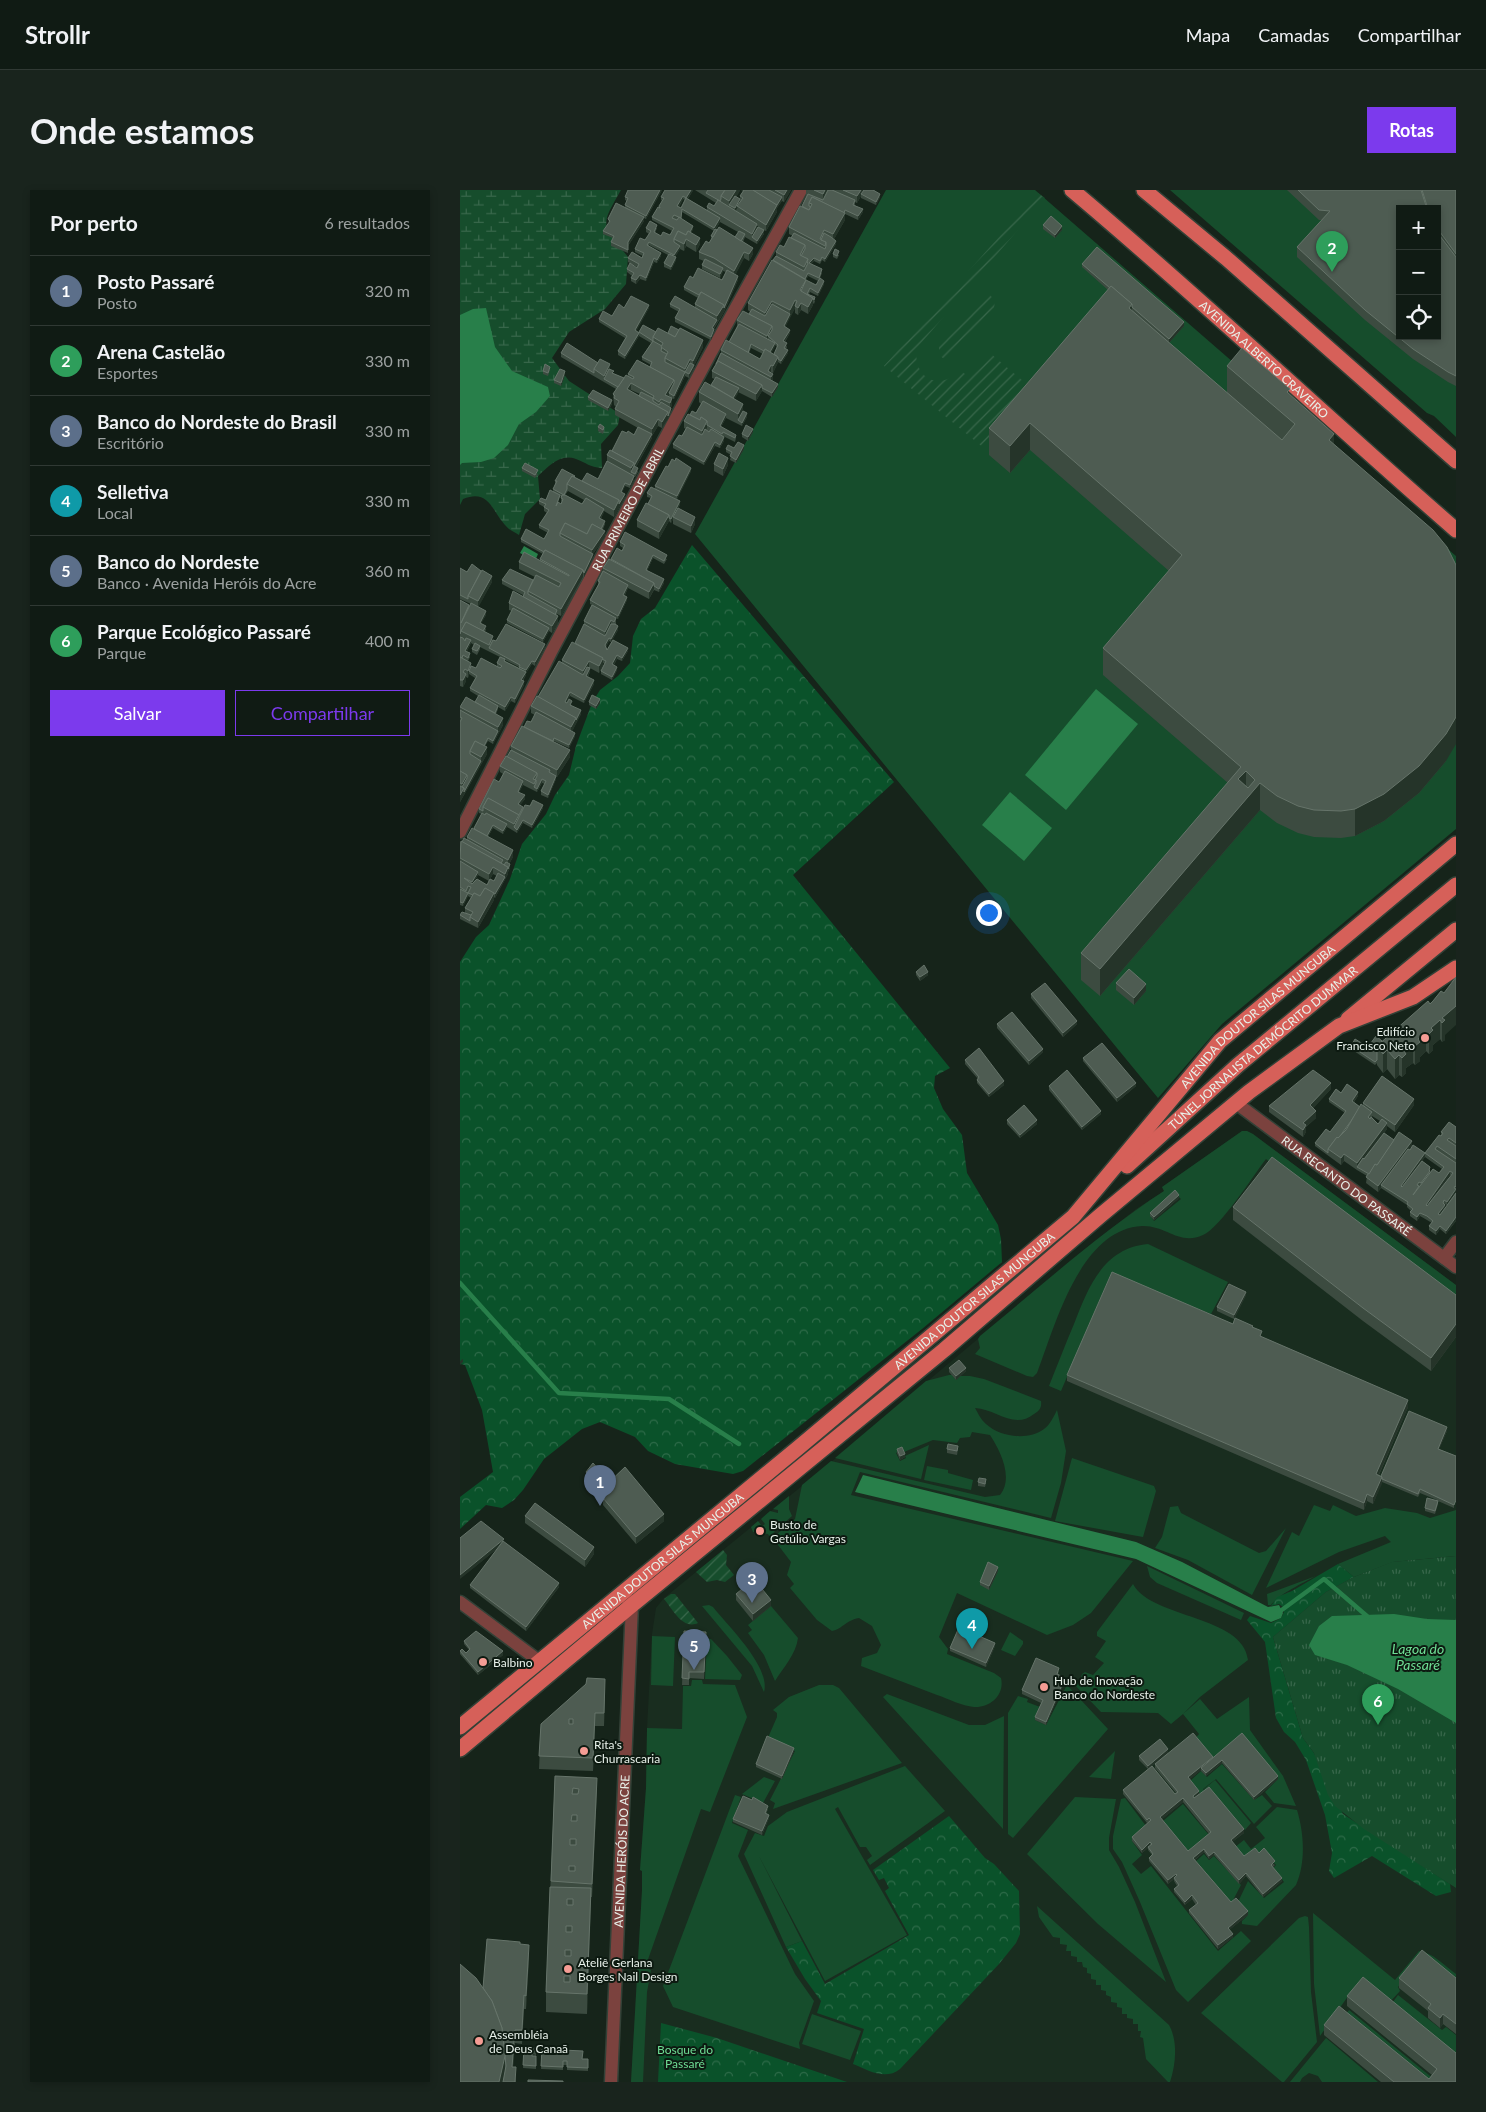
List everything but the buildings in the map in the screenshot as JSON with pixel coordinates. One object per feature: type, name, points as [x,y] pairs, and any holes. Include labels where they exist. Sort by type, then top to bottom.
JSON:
[{"type":"main road","name":"AVENIDA ALBERTO CRAVEIRO","points":[[1072,190],[1161,265],[1366,452],[1456,530]]},
{"type":"main road","points":[[1144,190],[1226,258],[1456,461]]},
{"type":"main road","name":"AVENIDA DOUTOR SILAS MUNGUBA","points":[[460,1727],[798,1448],[1073,1217],[1220,1041],[1456,844]]},
{"type":"main road","name":"TÚNEL JORNALISTA DEMÓCRITO DUMMAR","points":[[1073,1217],[1238,1065],[1456,885]]},
{"type":"main road","points":[[1339,1026],[1456,930]]},
{"type":"main road","name":"AVENIDA DOUTOR SILAS MUNGUBA","points":[[460,1749],[800,1468],[1236,1103],[1339,1026],[1414,996],[1456,968]]},
{"type":"street","name":"RUA PRIMEIRO DE ABRIL","points":[[460,832],[551,652],[709,356],[801,190]]},
{"type":"street","name":"RUA RECANTO DO PASSARÉ","points":[[1236,1103],[1456,1267]]},
{"type":"street","points":[[1444,1258],[1456,1242]]},
{"type":"street","points":[[622,1592],[632,1605]]},
{"type":"street","points":[[460,1602],[539,1661]]},
{"type":"street","name":"AVENIDA HERÓIS DO ACRE","points":[[611,2082],[632,1605]]},
{"type":"shaded area","points":[[1242,1131],[1253,1134],[1456,1285],[1456,1556],[1417,1559],[1273,1637],[1303,1738],[1364,1829],[1456,1888],[1456,2082],[631,2082],[642,1890],[642,1871],[640,1870],[646,1788],[647,1728],[652,1634],[656,1608],[664,1598],[824,1468],[1084,1250],[1136,1209],[1164,1191],[1162,1187]]},
{"type":"green space","points":[[460,190],[621,190],[609,212],[606,225],[613,238],[628,257],[626,284],[605,309],[569,332],[552,358],[569,381],[620,414],[618,425],[601,444],[602,468],[591,466],[576,459],[565,458],[546,468],[538,476],[540,499],[525,514],[519,535],[509,529],[490,504],[480,497],[463,499],[460,505]]},
{"type":"green space","points":[[886,190],[1035,190],[1456,556],[1456,829],[1222,1024],[1158,1098],[695,534]]},
{"type":"green space","points":[[1170,190],[1456,190],[1456,437],[1434,416],[1427,413]]},
{"type":"green space","points":[[1038,193],[1045,198],[917,348],[916,354],[920,370],[923,375],[933,380],[945,380],[961,371],[969,377],[990,353],[1035,391],[985,449],[884,366]]},
{"type":"green space","points":[[990,295],[995,301],[994,308],[952,358],[946,359],[941,357],[939,346],[982,296]]},
{"type":"green space","points":[[692,545],[894,782],[793,875],[950,1068],[935,1076],[934,1088],[943,1109],[962,1135],[967,1173],[998,1225],[1002,1262],[922,1329],[743,1471],[733,1474],[675,1464],[648,1451],[635,1437],[600,1422],[582,1429],[544,1459],[514,1500],[502,1508],[486,1505],[460,1529],[460,1497],[493,1472],[482,1410],[465,1365],[460,1364],[460,962],[476,937],[489,925],[510,879],[522,844],[546,814],[555,795],[569,775],[576,746],[592,703],[600,690],[618,676],[630,663],[633,636],[641,619],[655,608]]},
{"type":"green space","points":[[1242,1131],[1247,1131],[1456,1285],[1456,1298],[1452,1303],[1266,1159],[1218,1223],[1203,1235],[1194,1238],[1179,1237],[1158,1229],[1142,1226],[1120,1231],[1102,1244],[1086,1261],[1073,1283],[1052,1331],[1037,1373],[1033,1377],[975,1354],[980,1348],[978,1339],[980,1336],[1070,1261],[1164,1191],[1162,1187]],"holes":[[[1175,1193],[1181,1199],[1154,1221],[1150,1215]]]},
{"type":"green space","points":[[1148,1244],[1228,1282],[1211,1314],[1110,1276],[1061,1391],[1049,1386],[1085,1297],[1099,1272],[1119,1253],[1132,1247]]},
{"type":"green space","points":[[952,1375],[956,1380],[960,1376],[984,1379],[1041,1401],[1041,1407],[1037,1412],[1019,1420],[975,1408],[986,1424],[999,1432],[1014,1436],[1037,1433],[1048,1425],[1057,1410],[1066,1451],[1061,1483],[1051,1518],[860,1472],[851,1495],[1133,1561],[1091,1613],[1073,1625],[1047,1635],[957,1593],[939,1637],[948,1649],[947,1654],[994,1673],[1001,1678],[1001,1690],[998,1695],[991,1703],[980,1707],[960,1704],[861,1666],[862,1658],[877,1653],[881,1645],[872,1626],[859,1618],[832,1631],[817,1620],[790,1588],[794,1584],[787,1575],[791,1562],[775,1541],[776,1535],[795,1519],[802,1485],[831,1461],[985,1497],[1000,1495],[1006,1481],[1006,1472],[998,1448],[990,1435],[972,1432],[970,1437],[960,1438],[957,1443],[933,1440],[904,1452],[902,1450],[896,1453],[900,1461],[906,1458],[905,1456],[929,1445],[921,1479],[835,1458],[926,1381]]},
{"type":"green space","points":[[1072,1458],[1154,1486],[1156,1491],[1143,1537],[1055,1521]]},
{"type":"green space","points":[[927,1466],[948,1470],[948,1473],[973,1480],[971,1490],[924,1480]]},
{"type":"green space","points":[[789,1496],[789,1509],[792,1516],[774,1532],[771,1539],[768,1534],[753,1532],[751,1527],[758,1521],[762,1526],[765,1524],[761,1519],[770,1511],[778,1513],[778,1510],[773,1509]]},
{"type":"green space","points":[[1314,1505],[1330,1511],[1333,1505],[1356,1516],[1385,1508],[1417,1513],[1430,1518],[1456,1510],[1456,1556],[1393,1562],[1354,1577],[1338,1564],[1391,1542],[1385,1536],[1339,1552],[1266,1588],[1292,1532],[1299,1536]]},
{"type":"green space","points":[[1178,1506],[1181,1513],[1259,1553],[1266,1551],[1286,1528],[1252,1595],[1188,1560],[1155,1548],[1162,1537],[1170,1507]]},
{"type":"green space","points":[[723,1550],[727,1555],[726,1565],[734,1575],[725,1582],[717,1580],[707,1582],[696,1572]]},
{"type":"green space","points":[[1456,1556],[1456,1888],[1364,1829],[1335,1806],[1328,1795],[1314,1753],[1303,1738],[1273,1637],[1326,1592],[1354,1577],[1392,1562]]},
{"type":"green space","points":[[1338,1564],[1354,1577],[1326,1592],[1273,1637],[1303,1738],[1314,1753],[1343,1814],[1450,1884],[1451,1892],[1436,1896],[1372,1856],[1334,1878],[1329,1871],[1332,1853],[1325,1815],[1306,1760],[1295,1742],[1284,1732],[1276,1718],[1265,1642],[1247,1620],[1250,1616],[1271,1623],[1281,1618],[1284,1612],[1283,1607],[1279,1604],[1271,1606],[1277,1597],[1292,1591]]},
{"type":"green space","points":[[1147,1566],[1244,1613],[1241,1620],[1157,1583],[1150,1577]]},
{"type":"green space","points":[[1316,1576],[1298,1585],[1271,1605],[1268,1605],[1267,1594]]},
{"type":"green space","points":[[1133,1584],[1143,1595],[1158,1604],[1214,1625],[1231,1634],[1242,1645],[1248,1660],[1200,1697],[1171,1724],[1158,1713],[1101,1712],[1071,1681],[1073,1679],[1080,1682],[1082,1674],[1085,1672],[1093,1675],[1104,1663],[1095,1657],[1106,1641],[1097,1636],[1097,1632]]},
{"type":"green space","points":[[671,1594],[675,1594],[698,1623],[688,1624],[679,1618],[664,1599]]},
{"type":"green space","points":[[709,1605],[713,1607],[738,1636],[755,1659],[764,1682],[764,1692],[752,1666],[702,1606]]},
{"type":"green space","points":[[771,1606],[798,1638],[792,1655],[775,1681],[764,1655],[748,1633],[752,1630],[748,1625]]},
{"type":"green space","points":[[1010,1632],[1023,1641],[1015,1656],[1001,1650]]},
{"type":"green space","points":[[652,1636],[675,1637],[673,1686],[651,1685]]},
{"type":"green space","points":[[707,1639],[711,1639],[727,1656],[742,1675],[740,1680],[705,1679]]},
{"type":"green space","points":[[692,1680],[702,1680],[703,1684],[735,1685],[747,1717],[710,1812],[701,1809],[645,1968],[651,1970],[647,1992],[643,2082],[631,2082],[642,1890],[642,1871],[640,1870],[646,1788],[647,1728],[682,1729],[683,1686],[691,1686]]},
{"type":"green space","points":[[819,1685],[833,1685],[839,1688],[902,1763],[773,1809],[775,1803],[770,1800],[795,1751],[767,1740],[777,1717],[777,1713],[773,1710],[789,1697]]},
{"type":"green space","points":[[1067,1685],[1108,1729],[1013,1838],[1008,1834],[1008,1713],[1018,1696],[1028,1699],[1027,1702],[1040,1707],[1035,1720],[1046,1725]]},
{"type":"green space","points":[[887,1694],[969,1725],[985,1725],[1004,1716],[1003,1829],[883,1697]]},
{"type":"green space","points":[[1249,1697],[1250,1730],[1283,1776],[1296,1806],[1274,1803],[1265,1792],[1278,1779],[1242,1736],[1214,1760],[1195,1739],[1199,1734],[1183,1714],[1200,1699],[1217,1719]]},
{"type":"green space","points":[[1115,1751],[1111,1779],[1089,1777]]},
{"type":"green space","points":[[1222,1764],[1254,1800],[1262,1795],[1272,1806],[1254,1824],[1216,1779],[1203,1789],[1205,1792],[1201,1795],[1190,1781],[1201,1771],[1207,1777]]},
{"type":"green space","points":[[905,1766],[945,1811],[870,1865],[867,1860],[872,1856],[866,1847],[860,1847],[838,1807],[835,1809],[907,1935],[825,1981],[759,1856],[802,1941],[786,1947],[744,1854],[755,1833],[764,1836],[768,1826],[787,1812]]},
{"type":"green space","points":[[764,1777],[775,1781],[763,1803],[742,1794]]},
{"type":"green space","points":[[1215,1780],[1251,1823],[1245,1830],[1204,1789]]},
{"type":"green space","points":[[735,1795],[741,1797],[732,1823],[748,1830],[738,1856],[795,1974],[814,2001],[799,2043],[800,2049],[673,2007],[663,1986]]},
{"type":"green space","points":[[1075,1797],[1116,1799],[1109,1838],[1109,1850],[1135,1902],[1166,1982],[1098,1924],[1027,1854]]},
{"type":"green space","points":[[1125,1798],[1146,1826],[1132,1841],[1142,1855],[1132,1864],[1141,1874],[1151,1866],[1218,1951],[1241,1931],[1251,1941],[1188,2002],[1176,1990],[1140,1902],[1122,1862],[1113,1849],[1113,1836],[1121,1799]]},
{"type":"green space","points":[[1183,1804],[1209,1835],[1188,1852],[1163,1821]]},
{"type":"green space","points":[[1277,1807],[1297,1810],[1303,1848],[1299,1876],[1296,1885],[1257,1926],[1242,1924],[1242,1921],[1248,1915],[1238,1902],[1248,1881],[1264,1898],[1284,1882],[1273,1868],[1276,1865],[1264,1852],[1245,1859],[1235,1847],[1244,1840],[1251,1849],[1265,1838],[1256,1827]]},
{"type":"green space","points":[[949,1816],[985,1858],[994,1864],[1019,1891],[1020,1934],[1016,1943],[999,1964],[900,2069],[888,2074],[876,2073],[853,2064],[864,2029],[817,2013],[821,2001],[786,1947],[802,1941],[825,1984],[909,1935],[885,1891],[889,1888],[884,1878],[879,1880],[873,1870]]},
{"type":"green space","points":[[1204,1854],[1209,1860],[1214,1856],[1241,1885],[1231,1904],[1195,1862]]},
{"type":"green space","points":[[1037,1906],[1169,2025],[1175,2045],[1174,2068],[1170,2082],[1146,2059],[1143,2038],[1140,2037],[1141,2031],[1138,2031],[1138,2024],[1133,2024],[1133,2019],[1127,2018],[1127,2014],[1122,2014],[1122,2008],[1117,2007],[1117,2003],[1111,2002],[1111,1997],[1106,1995],[1106,1991],[1101,1990],[1101,1985],[1096,1985],[1096,1980],[1091,1979],[1091,1974],[1087,1973],[1087,1968],[1083,1967],[1082,1962],[1077,1962],[1077,1957],[1071,1956],[1071,1951],[1066,1951],[1067,1945],[1060,1944],[1060,1938],[1053,1937],[1039,1917]]},
{"type":"green space","points":[[1313,1913],[1395,1980],[1419,1951],[1434,1957],[1456,1974],[1456,1986],[1422,1959],[1398,1987],[1400,1991],[1388,2004],[1351,1992],[1320,2036],[1314,1984]]},
{"type":"green space","points":[[1308,1917],[1309,1927],[1311,1992],[1317,2042],[1284,2082],[1282,2082],[1201,2013],[1299,1918]]},
{"type":"green space","points":[[1398,1995],[1442,2030],[1446,2027],[1456,2035],[1456,2062],[1390,2006]]},
{"type":"green space","points":[[1349,2010],[1435,2080],[1424,2082],[1344,2017]]},
{"type":"green space","points":[[812,2014],[861,2031],[850,2060],[802,2044]]},
{"type":"green space","name":"Bosque do Passaré","points":[[661,2023],[717,2038],[847,2082],[658,2082]]},
{"type":"green space","points":[[1326,2038],[1378,2082],[1322,2082],[1318,2076],[1309,2073],[1300,2082],[1290,2082]]},
{"type":"water","points":[[486,308],[495,347],[512,371],[548,387],[550,396],[536,412],[519,424],[508,445],[494,458],[481,462],[462,463],[460,465],[460,315],[473,309]]},
{"type":"water","points":[[524,546],[538,554],[535,561],[520,553]]},
{"type":"water","points":[[1096,689],[1138,724],[1066,810],[1025,775]]},
{"type":"water","points":[[1010,792],[1052,828],[1024,861],[982,825]]},
{"type":"water","points":[[863,1475],[1136,1542],[1182,1562],[1268,1607],[1279,1605],[1283,1613],[1281,1618],[1271,1622],[1136,1559],[855,1492]]},
{"type":"water","name":"Lagoa do Passaré","points":[[1394,1614],[1427,1619],[1456,1620],[1456,1723],[1398,1689],[1347,1665],[1315,1655],[1309,1645],[1319,1626],[1332,1616]]},
{"type":"waterway","points":[[460,1283],[559,1393],[669,1399],[739,1444]]},
{"type":"waterway","points":[[1279,1612],[1324,1579],[1368,1617]]},
{"type":"place","name":"Arena Castelão","points":[[1332,272]]},
{"type":"place","name":"Edifício Francisco Neto","points":[[1425,1038]]},
{"type":"place","name":"Posto Passaré","points":[[600,1506]]},
{"type":"place","name":"Busto de Getúlio Vargas","points":[[760,1531]]},
{"type":"place","name":"Banco do Nordeste do Brasil","points":[[752,1603]]},
{"type":"place","name":"Selletiva","points":[[972,1649]]},
{"type":"place","name":"Balbino","points":[[483,1662]]},
{"type":"place","name":"Banco do Nordeste","points":[[694,1670]]},
{"type":"place","name":"Hub de Inovação Banco do Nordeste","points":[[1044,1687]]},
{"type":"place","name":"Parque Ecológico Passaré","points":[[1378,1725]]},
{"type":"place","name":"Rita's Churrascaria","points":[[584,1751]]},
{"type":"place","name":"Ateliê Gerlana Borges Nail Design","points":[[568,1969]]},
{"type":"place","name":"Assembléia de Deus Canaã","points":[[479,2041]]}]
